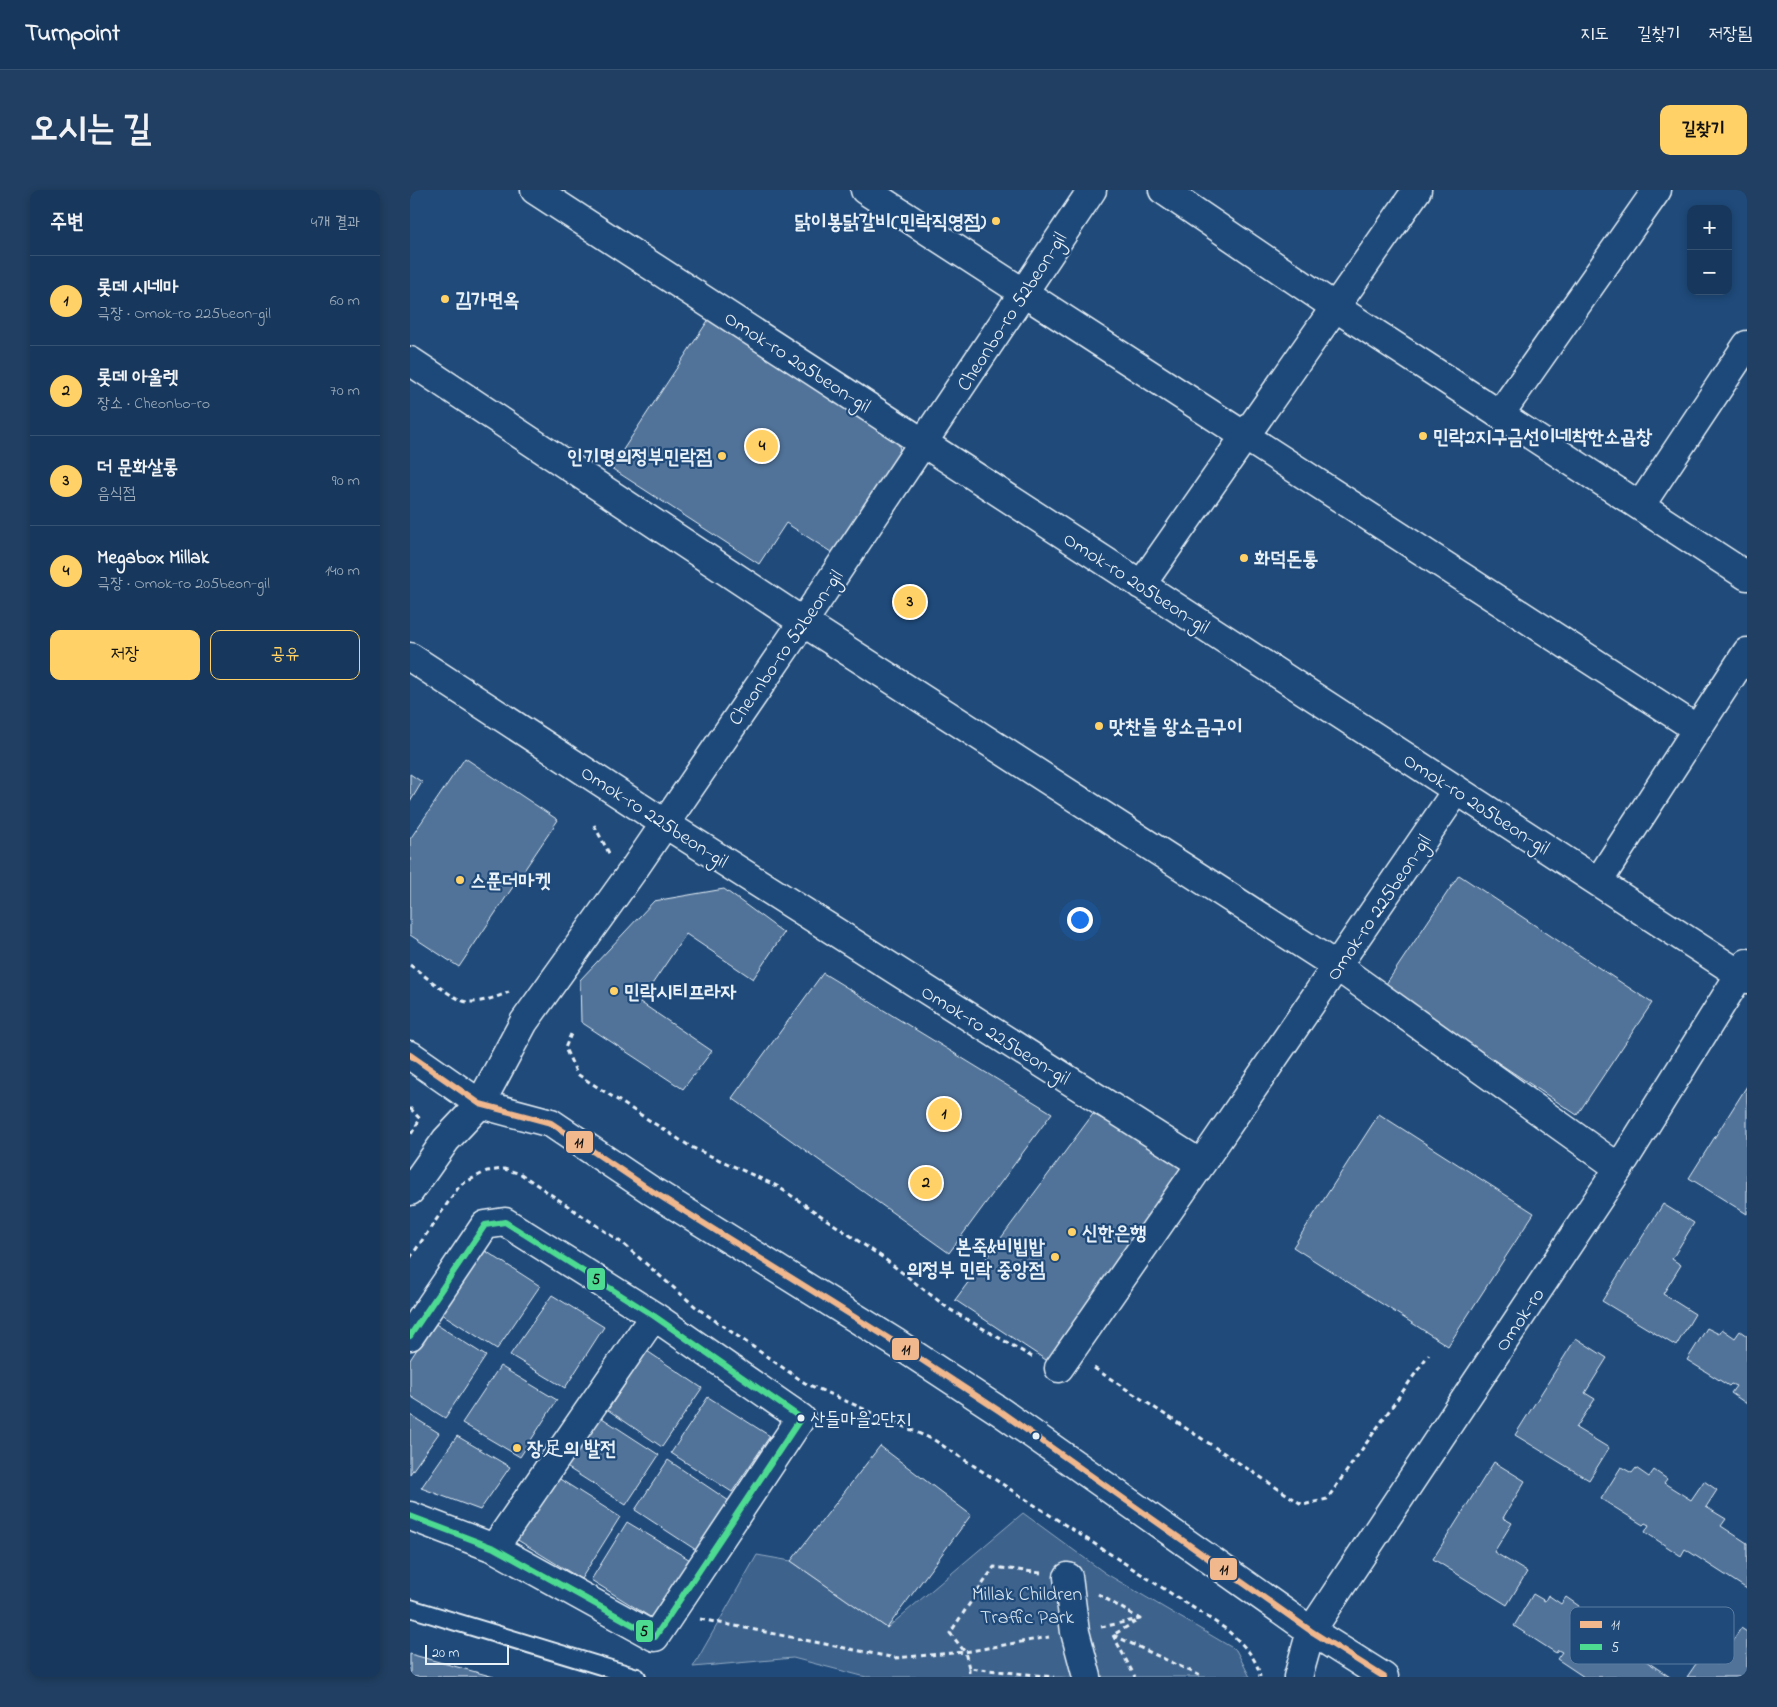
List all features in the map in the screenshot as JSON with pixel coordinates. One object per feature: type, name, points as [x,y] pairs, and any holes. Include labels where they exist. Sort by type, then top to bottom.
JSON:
[{"type":"street","name":"Omok-ro 205beon-gil","points":[[535,190],[1598,882],[1744,972]]},
{"type":"street","points":[[865,190],[1697,730]]},
{"type":"street","name":"Cheonbo-ro 52beon-gil","points":[[410,1191],[446,1140],[480,1104],[524,1022],[634,869],[803,622],[1092,190]]},
{"type":"street","points":[[1163,190],[1335,307],[1747,576]]},
{"type":"street","points":[[1141,585],[1417,190]]},
{"type":"street","points":[[1500,414],[1657,190]]},
{"type":"street","points":[[1640,506],[1747,345]]},
{"type":"street","points":[[410,361],[803,622],[1338,967],[1619,1168]]},
{"type":"street","points":[[1598,882],[1747,652]]},
{"type":"street","name":"Omok-ro 225beon-gil","points":[[410,657],[664,823],[1201,1164],[1338,967],[1457,790]]},
{"type":"street","name":"Omok-ro","points":[[1298,1677],[1312,1631],[1619,1168],[1744,972]]},
{"type":"street","points":[[410,1055],[480,1104],[550,1123],[652,1191],[1002,1412],[1312,1631],[1384,1677]]},
{"type":"street","points":[[1058,1368],[1201,1164]]},
{"type":"street","points":[[410,1336],[485,1224],[505,1222],[654,1316],[801,1418],[655,1637],[494,1548],[410,1516]]},
{"type":"street","points":[[494,1548],[654,1316]]},
{"type":"street","points":[[1068,1577],[1076,1632],[1087,1677]]},
{"type":"lane","points":[[410,1608],[632,1676]]},
{"type":"path","points":[[594,825],[611,856],[605,864]]},
{"type":"path","points":[[410,965],[434,983],[466,1002],[494,998],[509,992],[515,984]]},
{"type":"path","points":[[571,1034],[565,1048],[577,1074],[691,1147],[777,1186],[882,1258],[949,1309],[1059,1372],[1058,1368],[1093,1368],[1303,1504],[1327,1500],[1429,1354]]},
{"type":"path","points":[[410,1108],[420,1119],[410,1136]]},
{"type":"path","points":[[410,1258],[460,1185],[487,1171],[504,1169],[522,1174],[622,1243],[697,1308],[805,1383],[934,1440],[1226,1629],[1246,1647],[1259,1669],[1260,1677]]},
{"type":"path","points":[[693,1617],[896,1658],[965,1652],[1140,1619]]},
{"type":"path","points":[[1113,1635],[1135,1677]]},
{"type":"path","points":[[969,1668],[969,1677]]},
{"type":"green space","name":"Millak Children Traffic Park","points":[[1023,1513],[1105,1573],[1236,1650],[1250,1677],[866,1677],[793,1658],[693,1667],[757,1555],[791,1561],[887,1628]]},
{"type":"building","points":[[711,316],[897,439],[901,453],[834,554],[786,523],[759,564],[611,468]]},
{"type":"building","points":[[465,758],[558,820],[459,967],[410,935],[410,839]]},
{"type":"building","points":[[410,774],[422,782],[410,802]]},
{"type":"building","points":[[1459,875],[1652,1003],[1577,1115],[1384,987]]},
{"type":"building","name":"민락시티프라자","points":[[724,889],[784,933],[753,979],[686,934],[640,1002],[712,1051],[683,1089],[581,1022],[580,980],[654,901]]},
{"type":"building","points":[[823,973],[1052,1113],[949,1253],[732,1098]]},
{"type":"building","points":[[1747,1086],[1747,1214],[1689,1178]]},
{"type":"building","name":"신한은행","points":[[1093,1114],[1187,1165],[1049,1362],[955,1300]]},
{"type":"building","points":[[1379,1114],[1534,1213],[1448,1346],[1293,1247]]},
{"type":"building","points":[[1663,1204],[1694,1223],[1672,1259],[1681,1265],[1663,1294],[1695,1314],[1676,1346],[1602,1301]]},
{"type":"building","points":[[484,1250],[540,1286],[497,1349],[442,1314]]},
{"type":"building","points":[[552,1295],[604,1327],[565,1388],[510,1355]]},
{"type":"building","points":[[434,1323],[486,1356],[445,1418],[410,1396],[410,1360]]},
{"type":"building","points":[[1707,1328],[1719,1334],[1722,1329],[1735,1338],[1740,1331],[1747,1336],[1747,1404],[1731,1393],[1736,1386],[1731,1384],[1729,1386],[1687,1360]]},
{"type":"building","points":[[1576,1338],[1607,1358],[1585,1393],[1595,1399],[1576,1428],[1609,1448],[1589,1480],[1515,1435]]},
{"type":"building","points":[[647,1351],[702,1388],[662,1447],[608,1410]]},
{"type":"building","points":[[500,1366],[557,1400],[520,1457],[462,1423]]},
{"type":"building","points":[[708,1397],[770,1436],[732,1492],[671,1453]]},
{"type":"building","points":[[410,1415],[439,1433],[410,1474]]},
{"type":"building","points":[[599,1416],[659,1455],[626,1505],[565,1466]]},
{"type":"building","points":[[457,1436],[510,1467],[480,1510],[421,1488]]},
{"type":"building","points":[[880,1446],[971,1515],[887,1628],[791,1561]]},
{"type":"building","points":[[668,1460],[729,1501],[696,1550],[635,1510]]},
{"type":"building","points":[[1494,1462],[1525,1481],[1503,1518],[1512,1523],[1494,1552],[1527,1572],[1507,1605],[1433,1559]]},
{"type":"building","points":[[1621,1467],[1632,1473],[1636,1468],[1649,1477],[1654,1470],[1667,1479],[1664,1483],[1691,1500],[1704,1481],[1717,1490],[1706,1507],[1726,1519],[1721,1526],[1747,1543],[1747,1589],[1685,1549],[1681,1556],[1645,1532],[1649,1525],[1645,1523],[1643,1525],[1601,1499]]},
{"type":"building","points":[[555,1476],[620,1517],[581,1579],[516,1539]]},
{"type":"building","points":[[627,1522],[692,1561],[655,1620],[591,1580]]},
{"type":"building","points":[[1533,1594],[1545,1601],[1548,1595],[1561,1604],[1566,1597],[1579,1606],[1570,1607],[1570,1664],[1650,1664],[1670,1677],[1584,1677],[1557,1659],[1562,1652],[1558,1650],[1556,1653],[1514,1626]]},
{"type":"building","points":[[1741,1628],[1747,1632],[1747,1677],[1687,1677],[1696,1664],[1734,1664],[1734,1638]]},
{"type":"building","points":[[410,1654],[494,1677],[410,1677]]},
{"type":"transit line","name":"11","points":[[410,1055],[480,1104],[551,1123],[652,1191],[896,1343],[1001,1412],[1311,1631],[1384,1677]]},
{"type":"transit line","name":"5","points":[[410,1336],[485,1225],[505,1222],[654,1316],[801,1418],[655,1637],[494,1548],[410,1516]]},
{"type":"place","name":"닭이봉닭갈비(민락직영점)","points":[[996,221]]},
{"type":"place","name":"김가면옥","points":[[445,299]]},
{"type":"place","name":"민락2지구금선이네착한소곱창","points":[[1423,436]]},
{"type":"place","name":"Megabox Millak","points":[[762,446]]},
{"type":"place","name":"인기명의정부민락점","points":[[722,456]]},
{"type":"place","name":"화덕돈통","points":[[1244,558]]},
{"type":"place","name":"더 문화살롱","points":[[910,602]]},
{"type":"place","name":"맛찬들 왕소금구이","points":[[1099,726]]},
{"type":"place","name":"스푼더마켓","points":[[460,880]]},
{"type":"place","name":"민락시티프라자","points":[[614,991]]},
{"type":"place","name":"롯데 시네마","points":[[944,1114]]},
{"type":"place","name":"롯데 아울렛","points":[[926,1183]]},
{"type":"place","name":"신한은행","points":[[1072,1232]]},
{"type":"place","name":"본죽&비빕밥 의정부 민락 중앙점","points":[[1055,1257]]},
{"type":"place","name":"산들마을2단지","points":[[801,1418]]},
{"type":"place","name":"장足의 발전","points":[[517,1448]]}]
